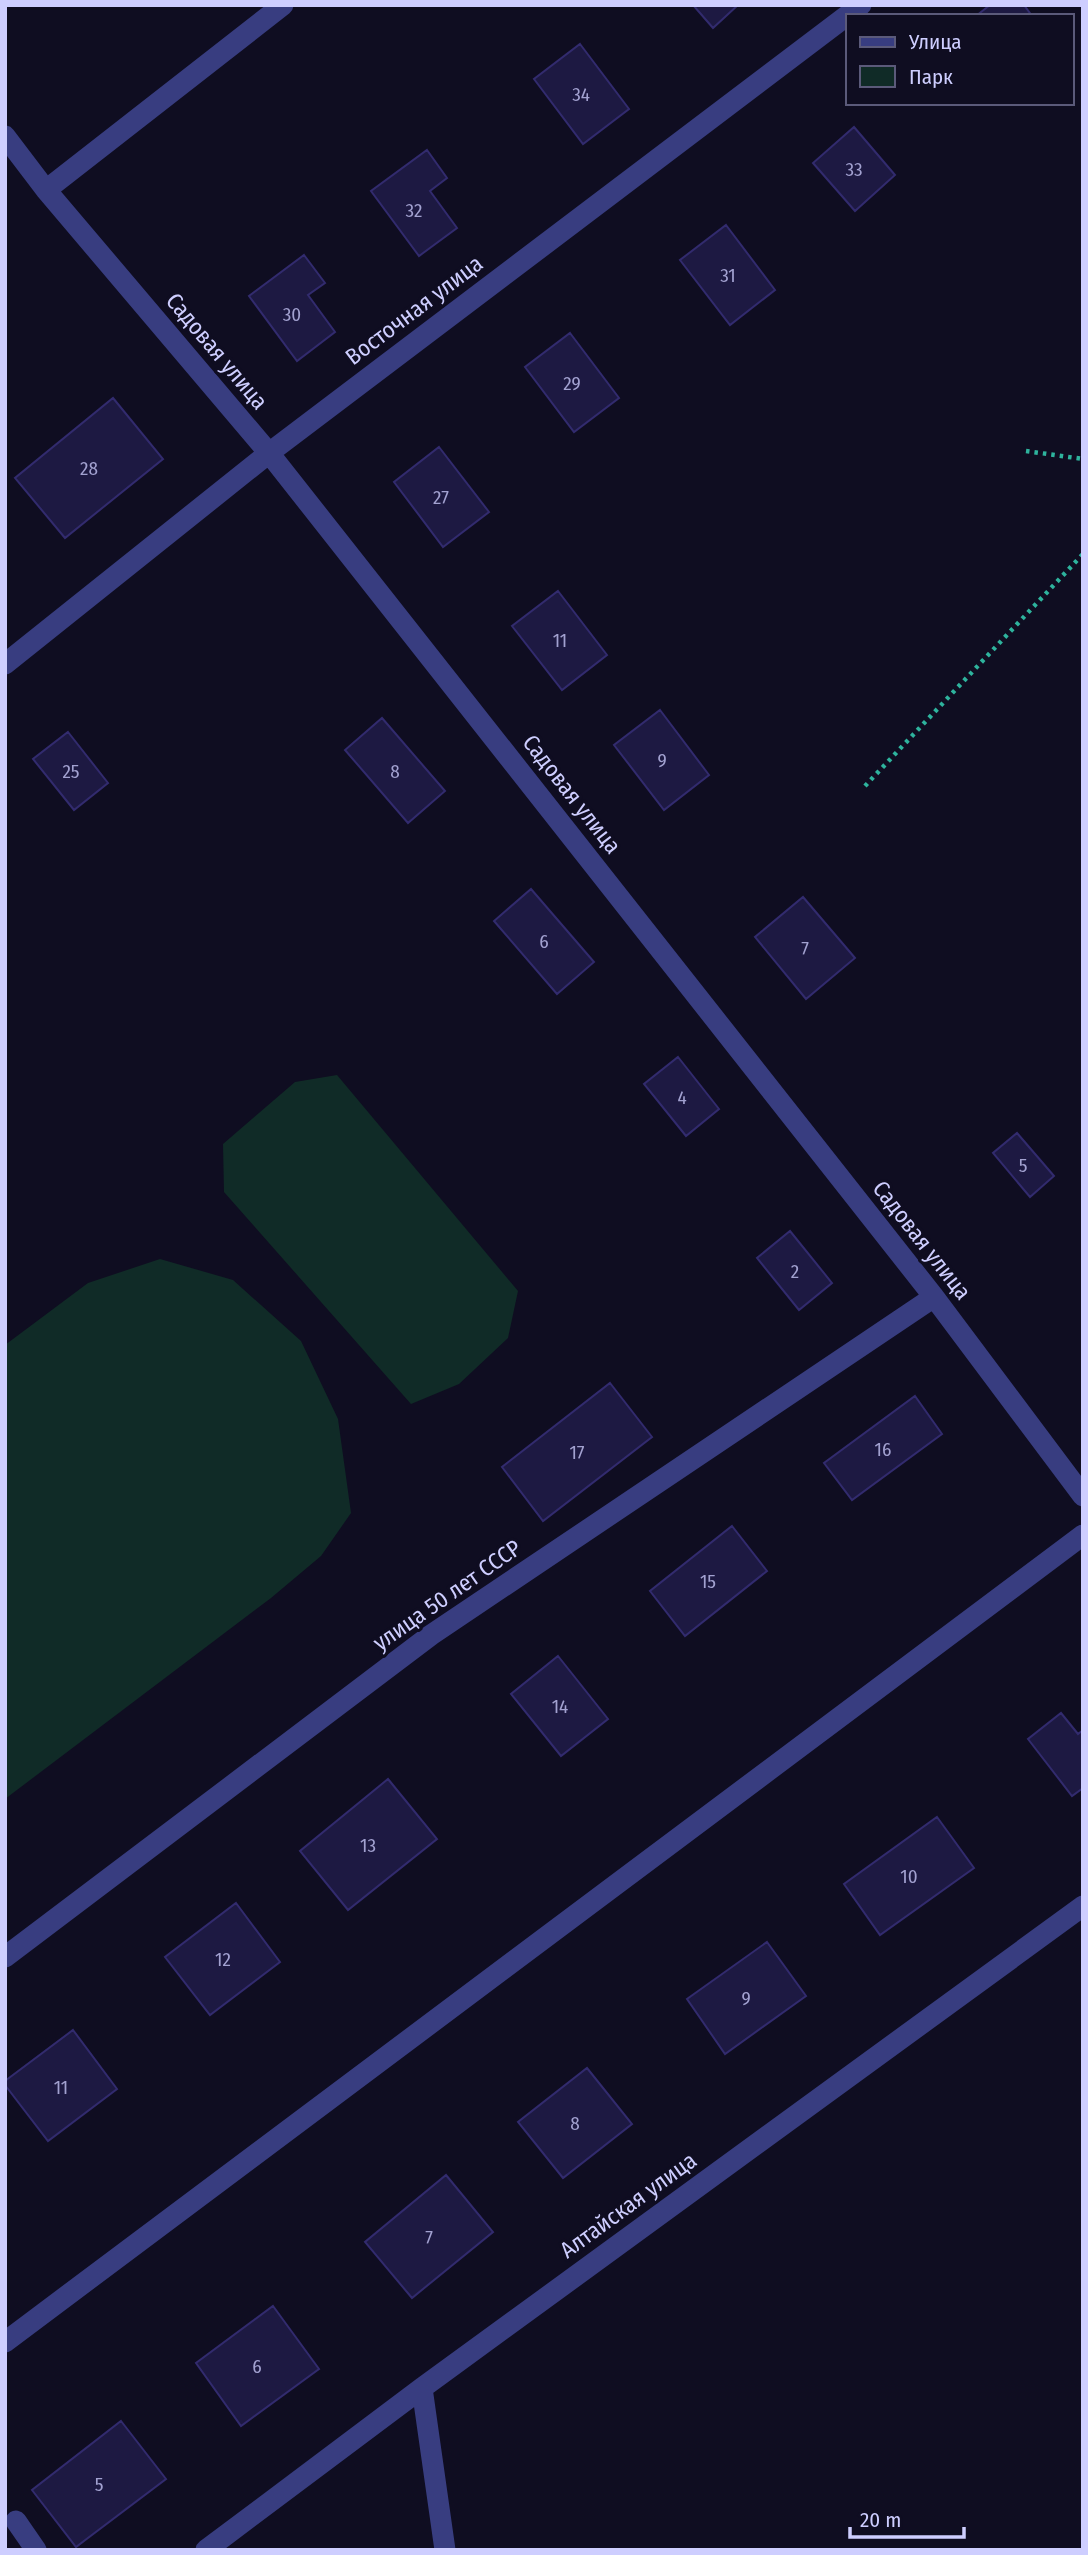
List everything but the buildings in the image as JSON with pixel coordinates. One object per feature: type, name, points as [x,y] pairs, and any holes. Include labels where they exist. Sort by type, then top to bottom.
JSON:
[{"type":"street","points":[[46,190],[284,5]]},
{"type":"street","name":"Восточная улица","points":[[5,664],[269,453],[846,16]]},
{"type":"street","name":"Садовая улица","points":[[5,136],[46,190],[269,453],[934,1297],[1083,1496]]},
{"type":"street","name":"улица 50 лет СССР","points":[[5,1957],[431,1636],[934,1297]]},
{"type":"street","points":[[5,2342],[1083,1535]]},
{"type":"street","name":"Алтайская улица","points":[[206,2550],[422,2388],[1083,1906]]},
{"type":"street","points":[[422,2388],[445,2550]]},
{"type":"street","points":[[16,2521],[36,2550]]},
{"type":"path","points":[[1026,452],[1083,459]]},
{"type":"path","points":[[865,786],[1083,554]]},
{"type":"green space","points":[[337,1075],[518,1291],[508,1338],[459,1384],[411,1404],[224,1192],[223,1144],[295,1082]]},
{"type":"green space","points":[[160,1259],[233,1280],[301,1341],[338,1419],[351,1513],[321,1556],[271,1598],[5,1799],[5,1345],[88,1283]]}]
